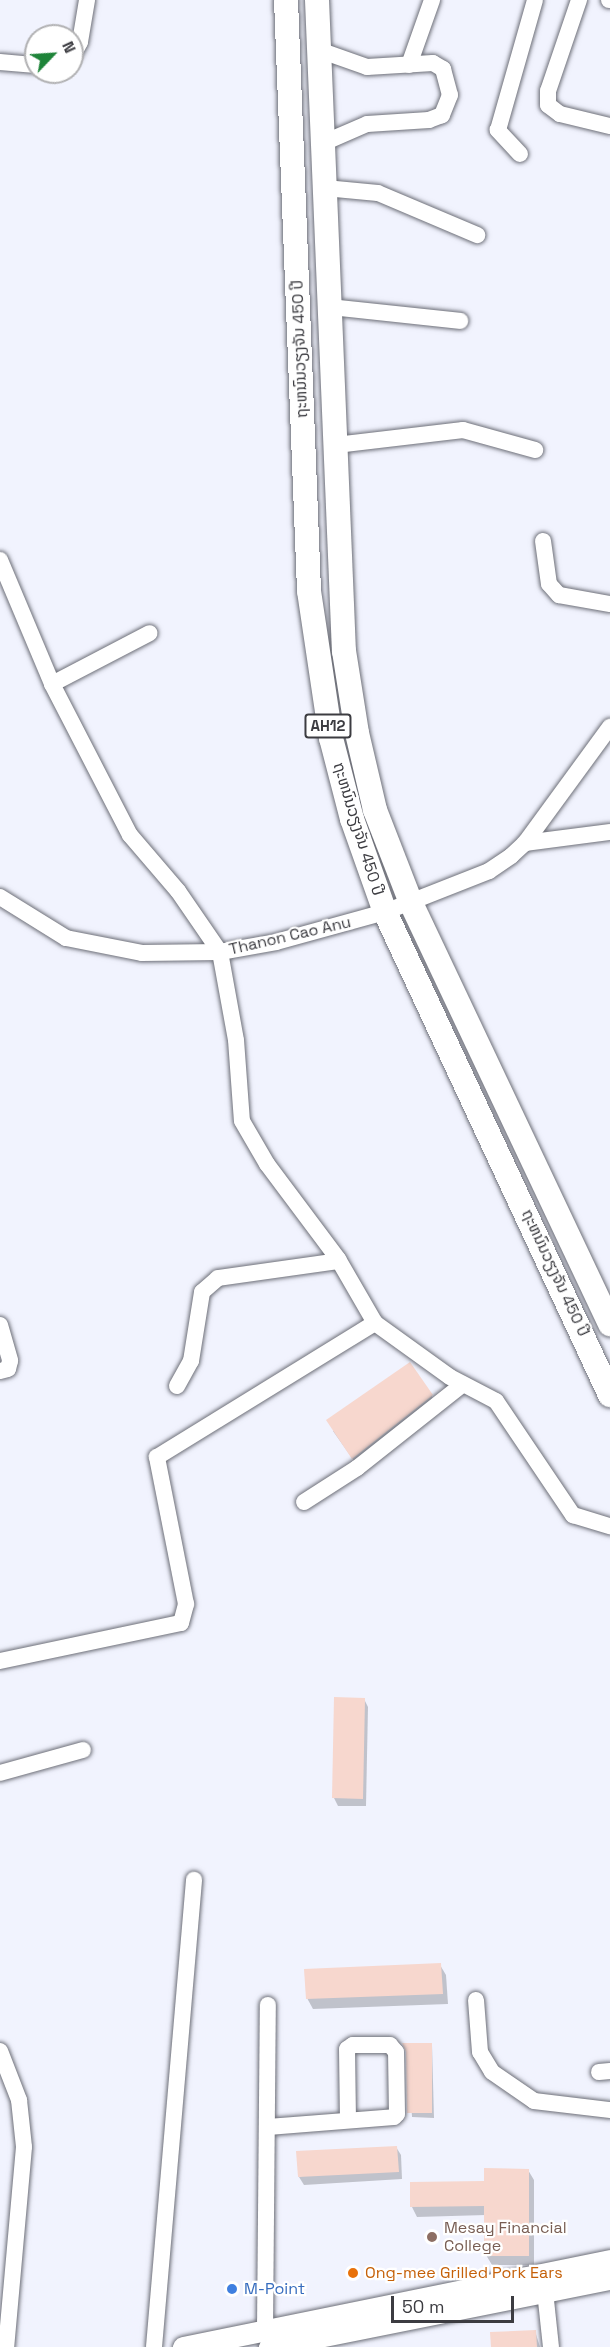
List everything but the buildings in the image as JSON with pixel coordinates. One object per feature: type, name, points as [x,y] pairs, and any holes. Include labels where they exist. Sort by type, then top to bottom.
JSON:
[{"type":"highway","name":"ຖະຫນົນວຽງຈັນ 450 ປີ","points":[[286,0],[309,591],[331,738],[352,819],[385,912],[610,1395]]},
{"type":"highway","name":"ຖະຫນົນວຽງຈັນ 450 ປີ","points":[[317,0],[344,651],[357,733],[375,810],[411,903],[610,1324]]},
{"type":"main road","points":[[183,2347],[267,2338],[610,2260]]},
{"type":"main road","points":[[267,2338],[349,2339],[545,2291],[610,2279]]},
{"type":"street","points":[[83,24],[87,0]]},
{"type":"street","points":[[409,65],[432,0]]},
{"type":"street","points":[[520,154],[498,130],[535,0]]},
{"type":"street","points":[[579,0],[548,91],[548,105],[560,114],[610,126]]},
{"type":"street","points":[[319,50],[367,67],[433,63],[443,69],[450,95],[442,115],[429,120],[367,124],[323,143]]},
{"type":"street","points":[[0,62],[24,64]]},
{"type":"street","points":[[325,188],[378,193],[477,235]]},
{"type":"street","points":[[330,307],[460,321]]},
{"type":"street","points":[[336,445],[463,430],[535,450]]},
{"type":"street","points":[[543,541],[549,584],[560,595],[610,604]]},
{"type":"street","points":[[0,560],[51,684],[130,835],[178,891],[220,952],[236,1040],[242,1121],[267,1164],[339,1261],[375,1323],[463,1384],[496,1401],[573,1515],[610,1526]]},
{"type":"street","points":[[51,684],[150,633]]},
{"type":"street","points":[[525,843],[610,726]]},
{"type":"street","points":[[525,843],[610,832]]},
{"type":"street","name":"Thanon Cao Anu","points":[[0,897],[66,938],[142,953],[220,952],[276,942],[411,903],[489,871],[525,843]]},
{"type":"street","points":[[177,1386],[190,1361],[202,1292],[218,1278],[339,1261]]},
{"type":"street","points":[[0,1661],[181,1623],[186,1604],[157,1457],[375,1323]]},
{"type":"street","points":[[0,1325],[10,1361],[8,1369],[0,1371]]},
{"type":"street","points":[[304,1502],[357,1468],[463,1384]]},
{"type":"street","points":[[0,1773],[83,1750]]},
{"type":"street","points":[[154,2347],[194,1880]]},
{"type":"street","points":[[476,2000],[480,2052],[492,2072],[534,2101],[610,2110]]},
{"type":"street","points":[[267,2338],[268,2005]]},
{"type":"street","points":[[268,2127],[348,2120],[398,2114],[396,2052],[390,2045],[353,2045],[347,2049],[348,2120]]},
{"type":"street","points":[[0,2051],[19,2100],[24,2147],[6,2347]]},
{"type":"street","points":[[545,2291],[551,2347]]},
{"type":"place","name":"Mesay Financial College","points":[[432,2237]]},
{"type":"place","name":"Ong-mee Grilled Pork Ears","points":[[353,2273]]},
{"type":"place","name":"M-Point","points":[[232,2289]]}]
